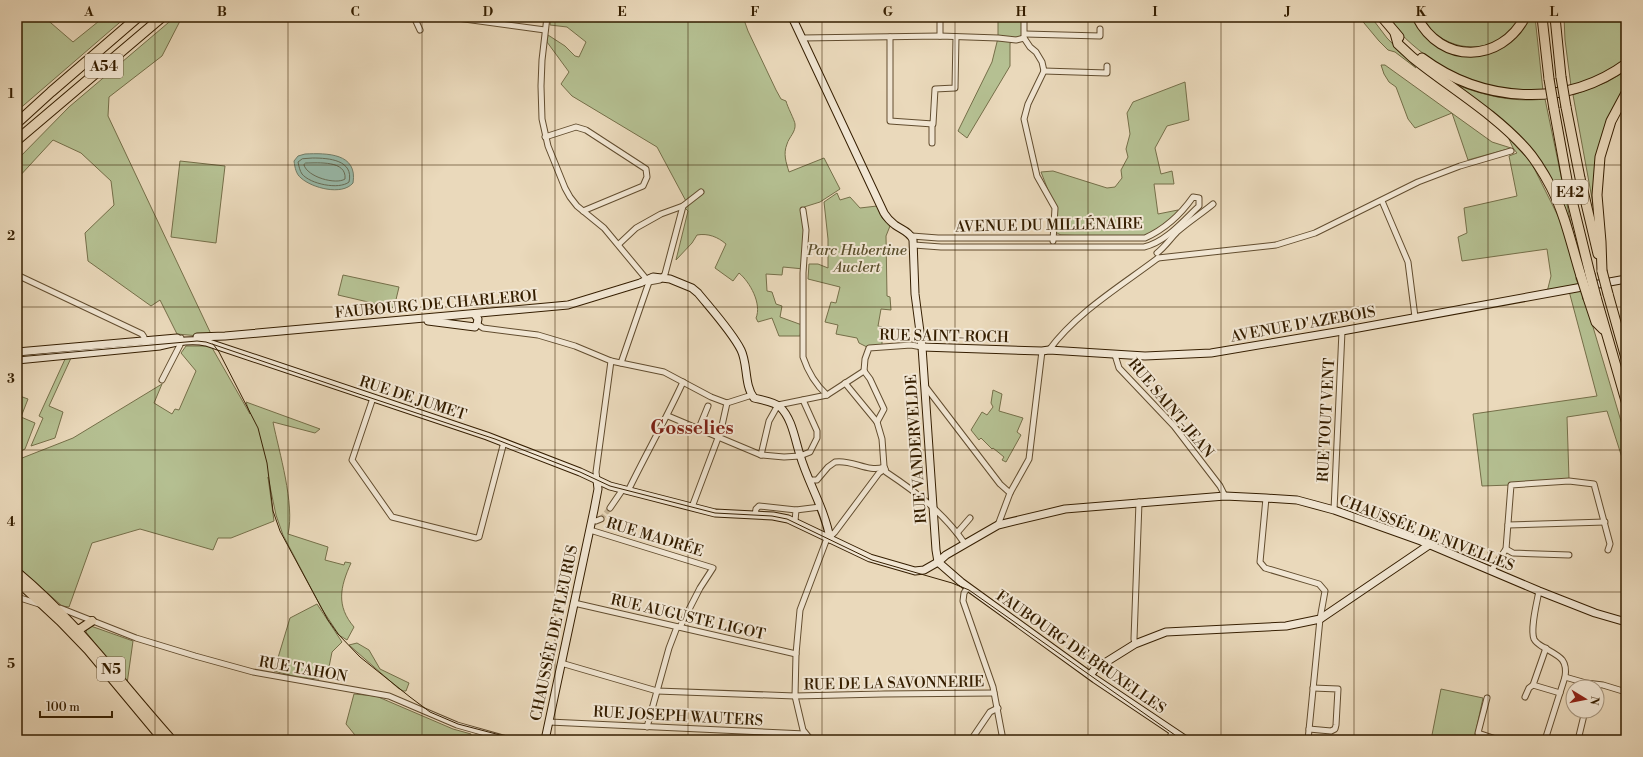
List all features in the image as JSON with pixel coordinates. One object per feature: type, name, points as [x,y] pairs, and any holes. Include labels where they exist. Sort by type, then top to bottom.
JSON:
[{"type":"highway","name":"A54","points":[[17,123],[138,17]]},
{"type":"highway","name":"A54","points":[[17,140],[162,17]]},
{"type":"highway","points":[[1382,17],[1395,33],[1416,53],[1448,75],[1466,83],[1501,92],[1517,94],[1551,94],[1589,84],[1607,76],[1626,64]]},
{"type":"highway","points":[[1417,17],[1426,31],[1440,44],[1461,52],[1473,52],[1499,46],[1518,30],[1525,17]]},
{"type":"highway","name":"E42","points":[[1542,17],[1549,79],[1585,275]]},
{"type":"highway","name":"E42","points":[[1555,17],[1561,76],[1580,178],[1602,271],[1626,358]]},
{"type":"highway","points":[[1395,33],[1398,44],[1412,57],[1507,130],[1526,149],[1538,166],[1551,188],[1562,213],[1585,275],[1592,298],[1596,322],[1606,332],[1626,401]]},
{"type":"highway","points":[[17,114],[38,96],[51,92]]},
{"type":"highway","points":[[1602,271],[1597,194],[1600,157],[1610,121],[1626,93]]},
{"type":"highway","points":[[17,148],[39,127],[46,116]]},
{"type":"main road","points":[[792,17],[888,219],[912,236]]},
{"type":"main road","name":"RUE VANDERVELDE","points":[[912,236],[914,245],[914,294],[922,347],[925,386],[929,398],[933,506],[938,562]]},
{"type":"main road","name":"FAUBOURG DE CHARLEROI","points":[[222,342],[267,334],[461,315],[478,318],[568,305],[647,281],[653,277],[663,277]]},
{"type":"main road","points":[[663,277],[686,285],[698,293],[741,351],[754,398],[778,405],[783,410],[790,423],[800,456],[820,507],[830,538]]},
{"type":"main road","name":"AVENUE D'AZEBOIS","points":[[1045,351],[1145,356],[1211,353],[1342,331],[1626,278]]},
{"type":"main road","points":[[460,325],[458,318],[461,315]]},
{"type":"main road","points":[[267,334],[429,321],[475,327],[478,318]]},
{"type":"main road","points":[[181,340],[222,342]]},
{"type":"main road","points":[[17,360],[181,340],[222,342]]},
{"type":"main road","name":"RUE DE JUMET","points":[[222,342],[372,398],[504,442],[597,480],[626,490],[722,514],[780,516],[795,521],[878,561],[920,572]]},
{"type":"main road","points":[[17,352],[145,344]]},
{"type":"main road","name":"RUE SAINT-ROCH","points":[[922,347],[1045,351]]},
{"type":"main road","name":"CHAUSSÉE DE FLEURUS","points":[[545,740],[590,531],[598,489],[597,480]]},
{"type":"main road","name":"CHAUSSÉE DE NIVELLES","points":[[920,572],[938,562],[946,555],[964,544],[998,526],[1066,509],[1224,496],[1297,500],[1334,510],[1422,541],[1539,592],[1594,613],[1626,622]]},
{"type":"main road","points":[[1090,675],[1095,669],[1135,644],[1166,632],[1286,626],[1320,619],[1429,545]]},
{"type":"main road","name":"FAUBOURG DE BRUXELLES","points":[[938,562],[968,587],[1090,675],[1172,732],[1186,740]]},
{"type":"main road","name":"N5","points":[[17,572],[54,606],[172,740]]},
{"type":"main road","name":"N5","points":[[17,581],[60,621],[74,628],[88,650],[163,740]]},
{"type":"main road","points":[[74,628],[92,621]]},
{"type":"main road","name":"FAUBOURG DE BRUXELLES","points":[[1172,732],[1178,740]]},
{"type":"street","points":[[414,17],[420,30]]},
{"type":"street","points":[[450,17],[489,19],[545,30]]},
{"type":"street","points":[[547,17],[542,60],[541,86],[542,119],[545,137],[565,188],[577,206],[604,228],[619,244],[647,281],[621,363]]},
{"type":"street","points":[[796,26],[797,17]]},
{"type":"street","points":[[940,17],[940,36]]},
{"type":"street","points":[[1024,17],[1024,36],[1030,47],[1036,52],[1042,62],[1044,71],[1028,104],[1024,119],[1037,176],[1055,208],[1053,246]]},
{"type":"street","points":[[802,38],[940,36],[1016,40],[1024,36],[1100,36],[1100,29]]},
{"type":"street","points":[[890,37],[890,121],[932,124]]},
{"type":"street","points":[[932,143],[935,89],[955,88],[956,37]]},
{"type":"street","points":[[1044,71],[1107,73],[1106,66]]},
{"type":"street","points":[[545,137],[576,127],[586,130],[646,169],[647,177],[643,186],[583,212]]},
{"type":"street","points":[[1158,255],[1276,245],[1315,233],[1425,179],[1460,166],[1511,151]]},
{"type":"street","points":[[619,244],[636,228],[661,214],[683,206],[701,192]]},
{"type":"street","name":"AVENUE DU MILLÉNAIRE","points":[[912,236],[1053,239],[1145,238],[1173,221],[1186,208],[1193,197],[1199,198],[1200,206],[1171,232],[1151,246],[914,245]]},
{"type":"street","points":[[1382,201],[1408,262],[1416,316]]},
{"type":"street","points":[[998,526],[1010,493],[1029,459],[1045,351],[1066,330],[1158,255],[1171,237],[1183,226],[1213,204]]},
{"type":"street","points":[[663,277],[670,260],[683,206]]},
{"type":"street","points":[[803,210],[806,230],[803,273],[803,357],[806,367],[817,386],[827,395]]},
{"type":"street","points":[[957,238],[958,246]]},
{"type":"street","points":[[1145,238],[1158,255]]},
{"type":"street","points":[[17,275],[142,334],[145,344]]},
{"type":"street","points":[[478,318],[482,328],[545,337],[575,346],[611,361],[664,372],[711,397],[727,403],[752,394]]},
{"type":"street","name":"RUE TOUT VENT","points":[[1334,510],[1342,331]]},
{"type":"street","points":[[162,380],[181,340]]},
{"type":"street","name":"RUE SAINT-ROCH","points":[[864,371],[865,359],[869,348],[911,345],[922,347]]},
{"type":"street","name":"RUE SAINT-JEAN","points":[[1115,355],[1119,368],[1174,426],[1220,486],[1224,496]]},
{"type":"street","points":[[597,480],[596,472],[611,361]]},
{"type":"street","points":[[761,455],[769,421],[778,405],[827,395],[864,371],[870,379],[884,409],[877,422]]},
{"type":"street","points":[[610,508],[626,490],[668,416],[683,382]]},
{"type":"street","points":[[845,383],[877,422],[882,439],[886,472],[933,506],[957,533],[964,544]]},
{"type":"street","points":[[372,398],[352,460],[392,517],[476,538],[479,537],[504,442]]},
{"type":"street","points":[[929,398],[959,429],[1000,484],[1010,493]]},
{"type":"street","points":[[668,416],[761,455],[784,457],[800,456],[810,452],[817,438],[817,432],[803,400]]},
{"type":"street","points":[[692,507],[718,438],[727,403]]},
{"type":"street","points":[[699,428],[708,406]]},
{"type":"street","points":[[810,480],[817,480],[828,467],[839,461],[878,471]]},
{"type":"street","points":[[811,740],[805,734],[795,696],[796,654],[800,610],[826,541],[830,538],[878,471],[885,468]]},
{"type":"street","points":[[1491,571],[1506,549],[1511,485],[1569,481],[1594,484],[1610,544],[1608,550]]},
{"type":"street","points":[[1266,498],[1260,562],[1261,565],[1265,568],[1319,584],[1325,590],[1320,619],[1308,740]]},
{"type":"street","points":[[1135,644],[1139,502]]},
{"type":"street","points":[[752,506],[796,510],[820,507]]},
{"type":"street","points":[[755,515],[756,509],[759,506]]},
{"type":"street","points":[[795,521],[796,510]]},
{"type":"street","points":[[957,533],[970,518]]},
{"type":"street","points":[[592,520],[596,521],[601,519]]},
{"type":"street","points":[[1508,525],[1605,522]]},
{"type":"street","name":"RUE MADRÉE","points":[[590,531],[713,568],[700,588],[679,627]]},
{"type":"street","points":[[1506,549],[1513,552],[1569,555]]},
{"type":"street","points":[[968,587],[963,601],[994,693],[1003,740]]},
{"type":"street","points":[[1539,592],[1533,634],[1537,643],[1561,658],[1566,664],[1565,677],[1546,739],[1556,740]]},
{"type":"street","points":[[17,597],[44,605]]},
{"type":"street","name":"RUE AUGUSTE LIGOT","points":[[574,603],[796,654]]},
{"type":"street","name":"RUE TAHON","points":[[54,606],[81,618],[136,638],[252,672],[389,696],[457,725],[510,740]]},
{"type":"street","points":[[74,628],[72,619],[81,618]]},
{"type":"street","points":[[647,727],[668,648],[679,627]]},
{"type":"street","points":[[1524,697],[1528,688],[1533,685],[1546,648]]},
{"type":"street","name":"RUE DE LA SAVONNERIE","points":[[561,662],[657,691],[795,696],[994,693]]},
{"type":"street","points":[[1565,677],[1572,679]]},
{"type":"street","points":[[1533,685],[1560,693]]},
{"type":"street","points":[[1605,685],[1626,692]]},
{"type":"street","points":[[1309,729],[1331,731],[1335,729],[1336,725],[1338,689],[1313,688]]},
{"type":"street","points":[[1487,698],[1478,733],[1499,740]]},
{"type":"street","points":[[971,740],[990,712],[998,708]]},
{"type":"street","points":[[1578,740],[1583,719]]},
{"type":"street","name":"RUE JOSEPH WAUTERS","points":[[549,722],[805,734]]},
{"type":"street","points":[[1169,740],[1172,732]]},
{"type":"green space","points":[[17,17],[44,17],[73,42],[104,17],[126,17],[17,111]]},
{"type":"green space","points":[[175,17],[194,17],[180,21],[162,56],[109,97],[108,116],[211,334],[210,337],[177,334],[160,300],[151,306],[88,261],[85,233],[114,205],[111,181],[81,153],[53,140],[17,179],[17,160],[69,107]]},
{"type":"green space","points":[[551,17],[743,17],[748,31],[776,90],[781,99],[786,101],[795,122],[794,130],[785,151],[785,158],[789,172],[824,158],[840,189],[820,202],[804,207],[804,269],[783,267],[782,275],[766,274],[767,291],[772,292],[776,304],[782,306],[780,317],[802,325],[800,336],[779,336],[772,318],[758,322],[756,318],[756,300],[747,282],[739,273],[733,281],[715,268],[726,244],[720,239],[709,235],[697,235],[692,243],[676,260],[688,211],[683,206],[687,203],[657,147],[572,96],[561,84],[569,72],[547,42],[548,35],[565,46],[575,56],[579,57],[586,42],[567,27],[550,25]]},
{"type":"green space","points":[[998,17],[1024,17],[1024,38],[1010,43],[1010,66],[967,138],[958,131],[992,62],[998,38]]},
{"type":"green space","points":[[1359,17],[1371,17],[1387,38],[1416,68],[1395,52],[1388,50]]},
{"type":"green space","points":[[1386,17],[1415,17],[1434,42],[1491,52],[1528,17],[1535,17],[1543,91],[1509,90],[1490,86],[1456,73],[1441,65],[1412,44]]},
{"type":"green space","points":[[1422,17],[1520,17],[1509,32],[1497,41],[1473,47],[1461,46],[1438,36],[1429,28]]},
{"type":"green space","points":[[1564,17],[1626,17],[1626,60],[1601,75],[1571,86],[1565,40]]},
{"type":"green space","points":[[1381,65],[1385,65],[1452,113],[1415,128],[1408,119],[1396,87],[1389,82]]},
{"type":"green space","points":[[1626,71],[1626,89],[1606,126],[1595,215],[1573,95],[1607,82]]},
{"type":"green space","points":[[1447,81],[1470,90],[1494,96],[1519,100],[1545,99],[1575,243],[1546,172]]},
{"type":"green space","points":[[1185,82],[1189,120],[1167,126],[1155,148],[1161,174],[1172,171],[1174,184],[1154,184],[1158,214],[1178,210],[1176,217],[1142,238],[1061,235],[1055,232],[1055,208],[1041,172],[1053,171],[1107,188],[1115,187],[1122,178],[1121,170],[1128,157],[1126,149],[1130,134],[1127,113],[1133,102]]},
{"type":"green space","points":[[1452,113],[1492,142],[1511,148],[1468,160]]},
{"type":"green space","points":[[1509,139],[1531,162],[1564,228],[1577,267],[1576,279],[1579,286],[1547,292],[1551,276],[1547,249],[1462,261],[1458,237],[1467,233],[1464,208],[1517,196],[1509,156],[1517,153]]},
{"type":"green space","points":[[180,161],[225,166],[216,243],[171,237]]},
{"type":"green space","name":"Parc Hubertine Auclert","points":[[837,193],[840,200],[850,197],[860,208],[877,206],[882,218],[890,226],[886,236],[887,296],[890,297],[891,310],[881,309],[878,326],[882,327],[882,346],[869,348],[859,343],[857,338],[836,334],[838,325],[825,322],[831,302],[836,303],[840,287],[808,279],[809,264],[818,264],[828,268],[828,239],[824,202]]},
{"type":"green space","points":[[343,275],[399,287],[394,308],[338,295]]},
{"type":"green space","points":[[1581,290],[1626,438],[1626,470],[1607,411],[1567,417],[1569,479],[1511,485],[1482,486],[1473,414],[1597,396],[1569,291]]},
{"type":"green space","points":[[186,346],[211,346],[250,414],[246,402],[320,429],[315,433],[273,422],[288,493],[290,522],[288,534],[328,547],[325,560],[344,565],[345,562],[351,563],[342,588],[342,604],[344,612],[354,627],[347,640],[339,635],[322,609],[283,535],[276,515],[268,477],[274,521],[231,538],[218,538],[213,550],[140,529],[92,543],[69,607],[62,606],[17,566],[17,460],[73,438],[162,384],[154,403],[172,414],[175,409],[179,410],[196,371],[181,353]]},
{"type":"green space","points":[[66,357],[71,358],[49,406],[63,412],[55,438],[31,446],[43,418],[39,416]]},
{"type":"green space","points":[[993,390],[1002,394],[999,411],[1023,418],[1017,432],[1021,435],[1006,462],[1002,460],[1004,457],[993,448],[992,449],[981,438],[979,440],[971,430],[982,412],[987,415],[993,407],[991,403]]},
{"type":"green space","points":[[17,395],[28,399],[21,417],[35,423],[25,449],[17,453]]},
{"type":"green space","points":[[317,604],[342,642],[332,652],[329,667],[319,679],[297,677],[274,671],[290,618]]},
{"type":"green space","points":[[88,625],[133,641],[127,684],[86,632]]},
{"type":"green space","points":[[357,643],[369,650],[380,669],[409,683],[406,691],[398,688],[349,645]]},
{"type":"green space","points":[[1441,689],[1483,698],[1474,740],[1431,740]]},
{"type":"green space","points":[[354,694],[376,696],[453,729],[471,734],[470,740],[359,740],[346,724]]},
{"type":"water","points":[[305,154],[331,155],[346,160],[351,166],[353,183],[348,187],[335,190],[319,187],[306,182],[298,175],[294,161],[298,156]]},
{"type":"tunnel","points":[[601,519],[610,508]]},
{"type":"tram line","points":[[17,357],[197,341],[206,342],[495,439],[580,472],[610,486],[715,513],[772,516],[787,519],[872,560],[952,583],[969,590],[1182,740]]},
{"type":"tram line","points":[[213,344],[219,352],[258,428],[267,463],[273,511],[280,531],[328,620],[338,634],[360,657],[430,712],[458,724],[519,740]]},
{"type":"district","name":"Gosselies","points":[[692,427]]}]
